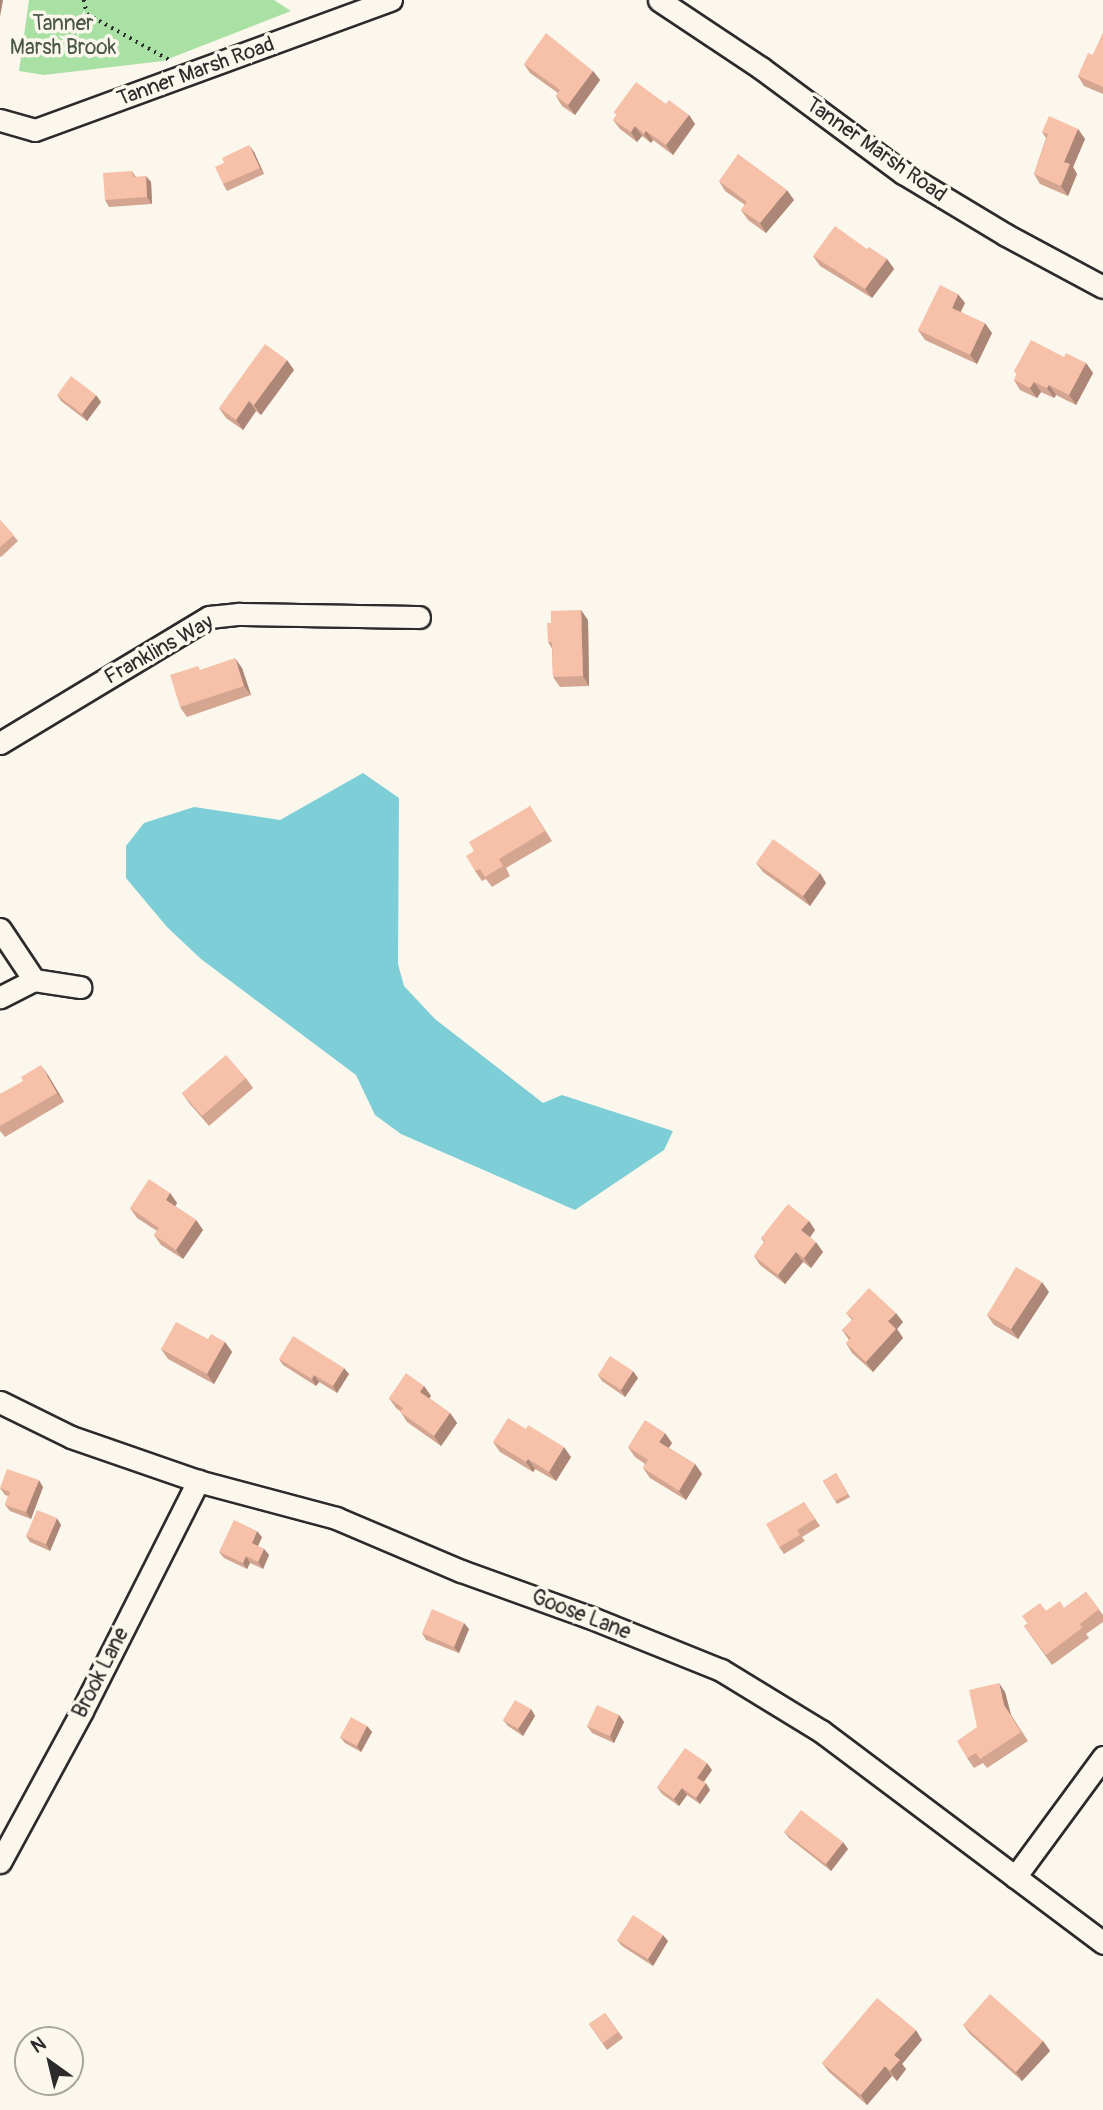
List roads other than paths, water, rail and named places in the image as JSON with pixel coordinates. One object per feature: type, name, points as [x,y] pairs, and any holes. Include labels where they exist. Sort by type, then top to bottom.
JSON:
[{"type":"street","name":"Tanner Marsh Road","points":[[0,120],[35,130],[391,0]]},
{"type":"street","name":"Tanner Marsh Road","points":[[659,0],[761,68],[903,173],[1006,235],[1103,287]]},
{"type":"street","name":"Franklins Way","points":[[0,743],[209,617],[239,614],[419,617]]},
{"type":"street","points":[[0,929],[34,980]]},
{"type":"street","points":[[0,998],[34,980],[80,987]]},
{"type":"street","name":"Goose Lane","points":[[0,1402],[71,1437],[198,1482],[336,1518],[461,1571],[589,1617],[721,1670],[821,1731],[1103,1943]]},
{"type":"street","name":"Brook Lane","points":[[0,1862],[82,1712],[198,1482]]},
{"type":"street","points":[[1015,1878],[1103,1756]]},
{"type":"water","points":[[363,773],[399,798],[398,964],[404,986],[435,1019],[543,1103],[562,1095],[673,1131],[664,1150],[575,1210],[401,1134],[375,1115],[356,1075],[201,959],[167,927],[126,878],[126,846],[144,823],[194,807],[280,820]]},
{"type":"park label","name":"Tanner Marsh Brook","points":[[63,36]]}]
